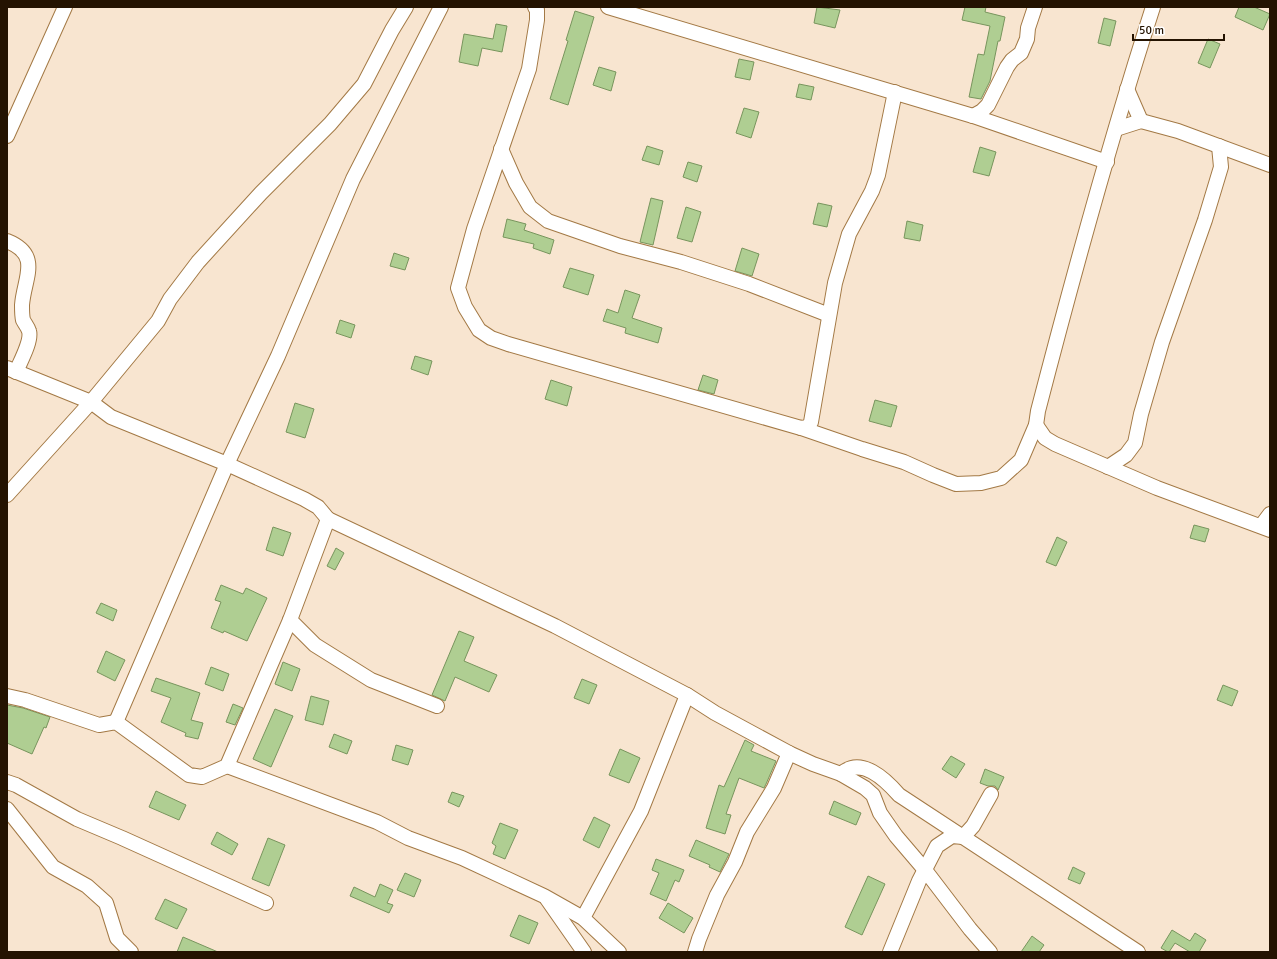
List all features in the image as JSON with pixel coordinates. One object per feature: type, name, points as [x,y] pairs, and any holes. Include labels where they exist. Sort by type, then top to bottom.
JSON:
[{"type":"street","points":[[7,136],[66,7]]},
{"type":"street","points":[[7,496],[91,402],[158,321],[170,299],[198,262],[261,193],[330,124],[364,84],[392,30],[406,7]]},
{"type":"street","points":[[116,722],[227,464],[278,356],[353,179],[440,7]]},
{"type":"street","points":[[535,7],[537,10],[537,20],[529,69],[474,229],[458,288],[465,307],[479,330],[491,338],[508,344],[801,428],[904,462],[956,484],[981,483],[1000,478],[1021,460],[1036,425],[1038,412],[1076,267],[1127,89],[1153,7]]},
{"type":"street","points":[[608,7],[973,116],[1107,162]]},
{"type":"street","points":[[973,116],[982,111],[988,105],[1007,67],[1012,60],[1021,53],[1027,39],[1028,28],[1035,7]]},
{"type":"street","points":[[1127,89],[1141,121]]},
{"type":"street","points":[[801,428],[808,427],[811,422],[835,283],[849,234],[872,192],[878,175],[895,92]]},
{"type":"street","points":[[1116,129],[1141,121],[1178,131],[1270,165]]},
{"type":"street","points":[[1108,467],[1126,455],[1135,443],[1141,414],[1162,342],[1205,220],[1221,167],[1219,146]]},
{"type":"street","points":[[501,149],[516,183],[530,207],[548,221],[620,246],[681,262],[749,284],[829,315]]},
{"type":"street","points":[[7,240],[13,243],[26,255],[29,269],[22,303],[23,319],[30,332],[29,342],[11,370],[91,402],[111,417],[227,464],[304,499],[318,507],[328,519],[555,626],[687,695],[715,713],[789,754],[841,774],[865,788],[873,795],[880,813],[896,836],[990,952]]},
{"type":"street","points":[[1036,425],[1045,438],[1055,444],[1157,488],[1265,528],[1270,514]]},
{"type":"street","points":[[7,696],[25,700],[99,725],[116,722],[189,775],[202,778],[227,766],[290,620],[328,519]]},
{"type":"street","points":[[290,620],[315,646],[371,680],[437,706]]},
{"type":"street","points":[[583,918],[641,811],[687,695]]},
{"type":"street","points":[[695,952],[717,896],[747,832],[774,788],[789,754]]},
{"type":"street","points":[[227,766],[377,822],[408,838],[462,858],[544,896],[583,918],[619,952]]},
{"type":"street","points":[[841,774],[846,769],[853,767],[863,768],[887,781],[899,795],[1138,952]]},
{"type":"street","points":[[7,782],[16,785],[77,819],[266,903]]},
{"type":"street","points":[[962,837],[973,826],[991,794]]},
{"type":"street","points":[[7,809],[53,867],[87,886],[106,903],[117,938],[131,952]]},
{"type":"street","points":[[890,952],[925,870],[937,846],[952,836],[962,837]]},
{"type":"street","points":[[544,896],[584,952]]},
{"type":"building","points":[[817,7],[840,10],[835,28],[814,23]]},
{"type":"building","points":[[965,7],[986,7],[985,12],[1005,17],[1000,41],[998,41],[990,81],[981,99],[969,97],[978,54],[984,55],[990,26],[962,20]]},
{"type":"building","points":[[1239,7],[1254,7],[1270,14],[1263,30],[1235,17]]},
{"type":"building","points":[[575,11],[594,17],[568,105],[550,99],[568,41],[566,40]]},
{"type":"building","points":[[1104,18],[1116,21],[1110,46],[1098,43]]},
{"type":"building","points":[[496,24],[507,26],[502,52],[482,48],[478,66],[459,62],[464,34],[493,39]]},
{"type":"building","points":[[1208,39],[1220,44],[1210,68],[1198,63]]},
{"type":"building","points":[[739,59],[754,62],[750,80],[735,77]]},
{"type":"building","points":[[599,67],[616,72],[611,91],[593,85]]},
{"type":"building","points":[[799,84],[814,87],[811,100],[796,97]]},
{"type":"building","points":[[744,108],[759,112],[751,138],[736,133]]},
{"type":"building","points":[[647,146],[663,151],[659,165],[642,160]]},
{"type":"building","points":[[980,147],[996,152],[989,176],[973,172]]},
{"type":"building","points":[[688,162],[702,166],[697,182],[683,177]]},
{"type":"building","points":[[651,198],[663,201],[653,245],[640,242]]},
{"type":"building","points":[[818,203],[832,206],[827,227],[813,224]]},
{"type":"building","points":[[686,207],[701,212],[692,242],[677,238]]},
{"type":"building","points":[[507,219],[526,224],[524,230],[554,240],[550,254],[533,248],[534,244],[503,237]]},
{"type":"building","points":[[907,221],[923,225],[920,241],[904,238]]},
{"type":"building","points":[[742,248],[759,254],[752,276],[735,271]]},
{"type":"building","points":[[394,253],[409,258],[405,270],[390,266]]},
{"type":"building","points":[[570,268],[594,275],[588,295],[563,287]]},
{"type":"building","points":[[625,290],[640,295],[632,318],[662,328],[658,343],[625,333],[626,328],[603,321],[607,309],[618,313]]},
{"type":"building","points":[[340,320],[355,325],[351,338],[336,333]]},
{"type":"building","points":[[415,356],[432,361],[428,375],[411,369]]},
{"type":"building","points":[[703,375],[718,380],[714,394],[698,390]]},
{"type":"building","points":[[551,380],[572,387],[567,406],[545,399]]},
{"type":"building","points":[[875,400],[897,406],[891,427],[869,421]]},
{"type":"building","points":[[295,403],[314,409],[305,438],[286,432]]},
{"type":"building","points":[[1194,525],[1209,529],[1205,542],[1190,538]]},
{"type":"building","points":[[273,527],[291,533],[283,556],[266,550]]},
{"type":"building","points":[[1057,537],[1067,542],[1056,566],[1046,562]]},
{"type":"building","points":[[336,548],[344,553],[335,570],[327,566]]},
{"type":"building","points":[[221,585],[243,594],[246,588],[267,598],[247,641],[224,631],[223,633],[211,628],[221,602],[215,600]]},
{"type":"building","points":[[101,603],[117,610],[113,621],[96,613]]},
{"type":"building","points":[[459,631],[474,637],[464,661],[497,675],[489,692],[455,677],[445,701],[432,695]]},
{"type":"building","points":[[106,651],[125,660],[115,681],[97,672]]},
{"type":"building","points":[[283,662],[300,669],[292,691],[275,684]]},
{"type":"building","points":[[211,667],[229,674],[223,691],[205,684]]},
{"type":"building","points":[[156,678],[200,693],[191,720],[203,723],[198,739],[185,736],[186,733],[161,722],[171,698],[151,691]]},
{"type":"building","points":[[582,679],[597,685],[589,704],[574,698]]},
{"type":"building","points":[[1223,685],[1238,691],[1232,706],[1217,700]]},
{"type":"building","points":[[311,696],[329,701],[323,725],[305,720]]},
{"type":"building","points":[[233,704],[243,708],[235,725],[226,722]]},
{"type":"building","points":[[7,705],[23,708],[50,717],[46,728],[44,727],[32,754],[7,743]]},
{"type":"building","points":[[275,709],[293,716],[271,767],[253,759]]},
{"type":"building","points":[[334,734],[352,741],[347,754],[329,747]]},
{"type":"building","points":[[745,740],[754,745],[751,751],[776,761],[766,784],[764,788],[739,778],[726,814],[731,815],[725,834],[706,828],[719,785],[724,787]]},
{"type":"building","points":[[396,745],[413,750],[408,765],[392,760]]},
{"type":"building","points":[[620,749],[640,758],[629,783],[609,775]]},
{"type":"building","points":[[951,756],[965,764],[956,778],[942,769]]},
{"type":"building","points":[[985,769],[1004,777],[998,790],[995,786],[988,786],[980,783]]},
{"type":"building","points":[[156,791],[186,805],[179,820],[149,807]]},
{"type":"building","points":[[452,792],[464,796],[459,807],[448,802]]},
{"type":"building","points":[[834,801],[861,813],[856,825],[829,814]]},
{"type":"building","points":[[594,817],[610,825],[599,848],[583,840]]},
{"type":"building","points":[[500,823],[518,830],[505,859],[493,854],[496,846],[492,843]]},
{"type":"building","points":[[217,832],[238,844],[232,855],[211,844]]},
{"type":"building","points":[[268,838],[285,845],[269,886],[252,879]]},
{"type":"building","points":[[696,840],[729,854],[720,872],[709,867],[710,865],[689,856]]},
{"type":"building","points":[[656,859],[684,870],[679,882],[675,880],[666,901],[650,894],[659,873],[652,870]]},
{"type":"building","points":[[1073,867],[1085,873],[1080,884],[1068,879]]},
{"type":"building","points":[[405,873],[421,880],[414,897],[397,890]]},
{"type":"building","points":[[868,876],[885,884],[862,935],[845,927]]},
{"type":"building","points":[[380,884],[393,890],[387,903],[393,905],[389,913],[350,896],[354,887],[375,897]]},
{"type":"building","points":[[165,899],[187,909],[177,929],[155,919]]},
{"type":"building","points":[[668,903],[693,918],[684,933],[659,918]]},
{"type":"building","points":[[519,915],[538,923],[529,944],[510,936]]},
{"type":"building","points":[[1172,930],[1190,941],[1195,933],[1206,940],[1199,952],[1190,952],[1175,943],[1168,952],[1161,948]]},
{"type":"building","points":[[1032,936],[1044,945],[1039,952],[1021,952]]},
{"type":"building","points":[[183,937],[218,952],[177,952]]}]
